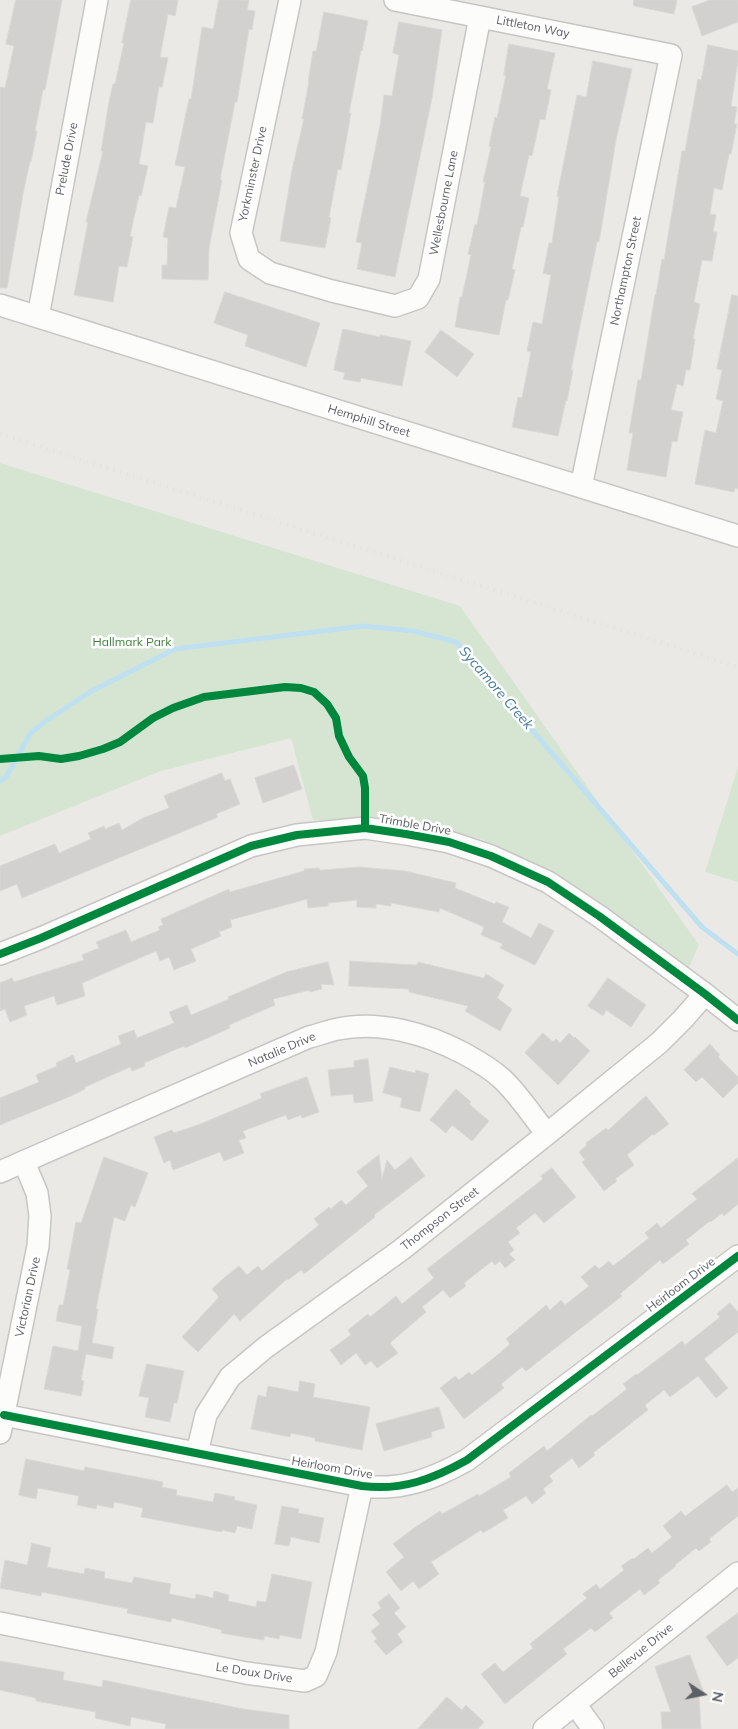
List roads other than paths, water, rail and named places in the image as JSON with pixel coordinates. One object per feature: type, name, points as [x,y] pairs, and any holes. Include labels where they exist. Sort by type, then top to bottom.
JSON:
[{"type":"street","name":"Prelude Drive","points":[[38,317],[97,0]]},
{"type":"street","name":"Yorkminster Drive","points":[[290,0],[241,232],[249,259],[270,273],[332,291]]},
{"type":"street","name":"Littleton Way","points":[[395,0],[670,55]]},
{"type":"street","name":"Wellesbourne Lane","points":[[332,291],[395,306],[418,298],[429,279],[480,17]]},
{"type":"street","name":"Northampton Street","points":[[581,487],[670,55]]},
{"type":"street","name":"Hemphill Street","points":[[0,305],[738,536]]},
{"type":"street","name":"Trimble Drive","points":[[0,954],[41,938],[251,846],[297,835],[365,828],[449,842],[491,856],[548,882],[599,916],[738,1020]]},
{"type":"street","name":"Thompson Street","points":[[197,1453],[206,1415],[230,1377],[266,1347],[401,1250],[547,1134],[659,1042],[683,1020],[705,994]]},
{"type":"street","name":"Natalie Drive","points":[[0,1172],[309,1038],[340,1028],[392,1029],[420,1034],[442,1042],[480,1062],[502,1078],[547,1134]]},
{"type":"street","name":"Victorian Drive","points":[[2,1424],[38,1246],[40,1216],[37,1193],[24,1162]]},
{"type":"street","name":"Heirloom Drive","points":[[2,1424],[197,1453],[362,1486],[374,1487],[417,1483],[441,1475],[467,1460],[738,1256]]},
{"type":"street","name":"Le Doux Drive","points":[[0,1623],[246,1673],[305,1681],[316,1676],[326,1652],[362,1486]]},
{"type":"street","name":"Bellevue Drive","points":[[544,1729],[738,1573]]},
{"type":"street","points":[[575,1704],[594,1729]]},
{"type":"waterway","name":"Sycamore Creek","points":[[0,781],[6,777],[30,734],[44,722],[90,692],[175,649],[363,626],[413,631],[456,642],[702,927],[738,954]]},
{"type":"railway","points":[[0,434],[738,667]]},
{"type":"park label","name":"Hallmark Park","points":[[132,642]]}]
